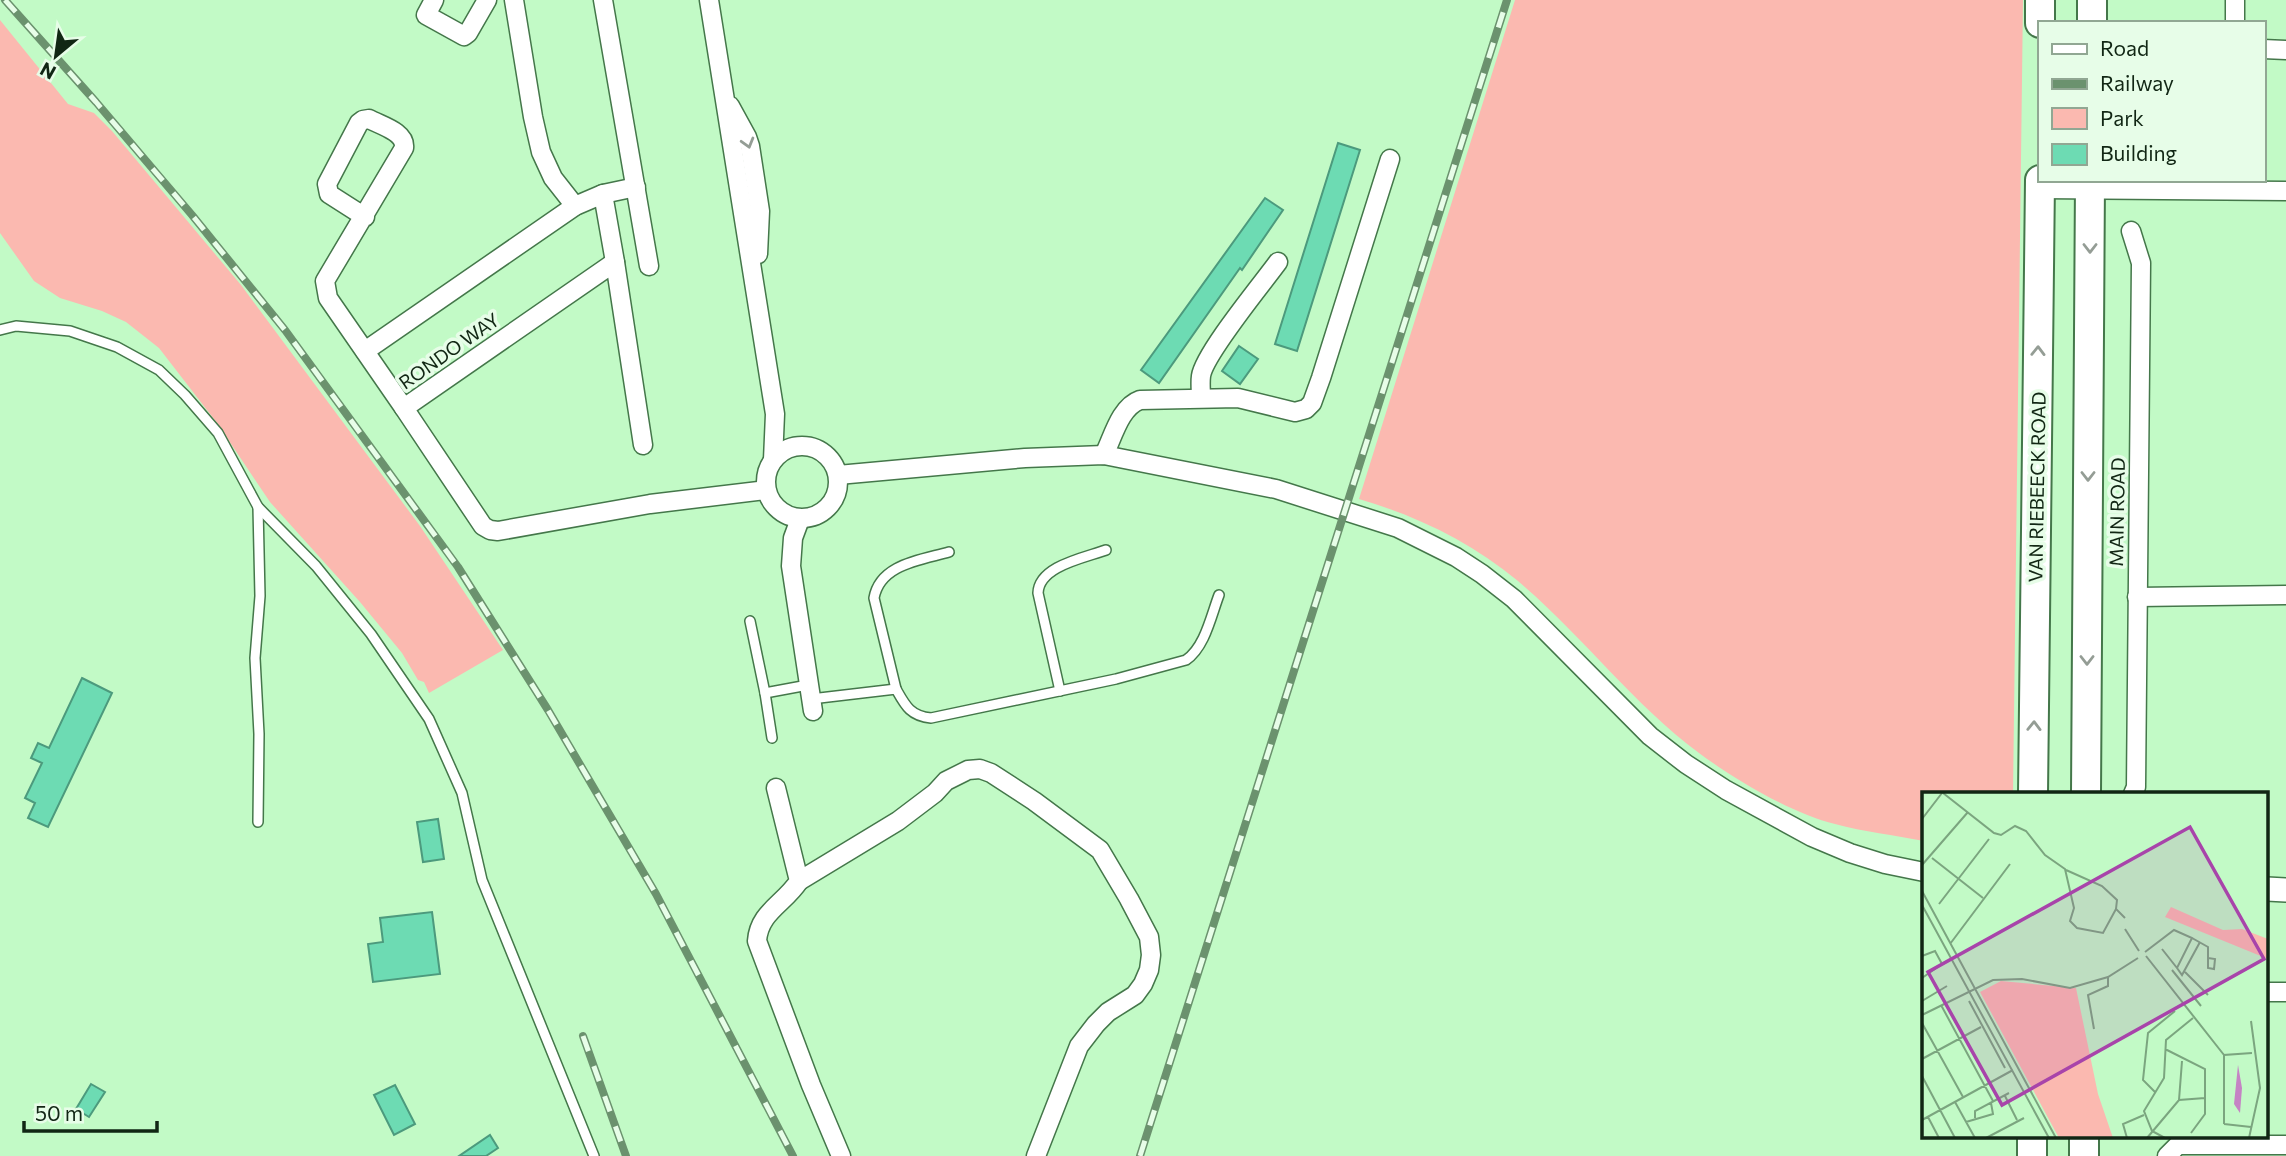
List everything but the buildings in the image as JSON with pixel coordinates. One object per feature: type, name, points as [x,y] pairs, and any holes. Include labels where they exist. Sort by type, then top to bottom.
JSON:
[{"type":"main road","points":[[2040,0],[2040,21]]},
{"type":"main road","points":[[2092,0],[2092,21]]},
{"type":"main road","points":[[2086,792],[2090,184]]},
{"type":"main road","name":"VAN RIEBEECK ROAD","points":[[2033,792],[2040,185]]},
{"type":"main road","points":[[2032,1138],[2032,1156]]},
{"type":"main road","points":[[2084,1138],[2084,1156]]},
{"type":"street","points":[[434,0],[426,15],[464,36],[487,0]]},
{"type":"street","points":[[514,0],[541,152],[553,178],[575,206]]},
{"type":"street","points":[[603,0],[649,266]]},
{"type":"street","points":[[709,0],[775,414],[773,460]]},
{"type":"street","points":[[2235,0],[2235,21]]},
{"type":"street","points":[[2265,49],[2286,50]]},
{"type":"street","points":[[365,217],[329,194],[327,184],[359,123],[369,119],[402,136],[404,148],[365,217],[325,281],[328,298],[404,408]]},
{"type":"street","points":[[1104,455],[1131,403],[1140,400],[1238,398],[1295,412],[1306,409],[1312,403],[1390,159]]},
{"type":"street","points":[[2040,185],[2090,184],[2286,191]]},
{"type":"street","points":[[365,351],[575,206],[603,194],[636,187]]},
{"type":"street","points":[[603,194],[643,445]]},
{"type":"street","name":"MAIN ROAD","points":[[2131,231],[2141,263],[2134,792]]},
{"type":"street","name":"RONDO WAY","points":[[615,262],[404,408],[483,526],[490,530],[498,531],[650,504],[766,490]]},
{"type":"street","points":[[1201,398],[1201,375],[1205,365],[1278,262]]},
{"type":"street","points":[[775,414],[800,446]]},
{"type":"street","points":[[800,446],[813,447],[822,452],[835,466],[838,475],[839,485],[833,502],[819,515],[800,519],[790,517],[775,507],[766,490],[767,471],[773,460],[785,450],[800,446]]},
{"type":"street","points":[[838,475],[1025,458],[1104,455],[1276,489],[1398,528],[1433,544],[1482,573],[1514,599],[1650,736],[1686,764],[1726,790],[1812,836],[1850,853],[1922,872]]},
{"type":"street","points":[[800,519],[793,538],[791,566],[811,698]]},
{"type":"street","points":[[2137,597],[2286,595]]},
{"type":"street","points":[[841,1156],[811,1085],[757,941],[758,928],[764,916],[787,896],[799,881],[898,821],[935,793],[946,781],[968,770],[980,769],[991,773],[1034,801],[1100,850],[1149,937],[1151,955],[1143,984],[1135,995],[1108,1012],[1079,1046],[1036,1156]]},
{"type":"street","points":[[776,788],[799,881]]},
{"type":"street","points":[[2268,889],[2286,890]]},
{"type":"street","points":[[2268,992],[2286,992]]},
{"type":"street","points":[[2167,1156],[2178,1145],[2286,1145]]},
{"type":"lane","points":[[0,330],[16,326],[70,331],[117,347],[159,370],[218,433],[258,507],[316,566],[370,634],[429,719],[462,793],[482,880],[594,1156]]},
{"type":"lane","points":[[258,507],[260,596],[255,658],[259,734],[258,822]]},
{"type":"lane","points":[[1059,691],[1038,587],[1050,571],[1106,550]]},
{"type":"lane","points":[[948,552],[901,565],[884,577],[874,598],[896,688],[903,702],[914,713],[931,718],[1116,679],[1186,660],[1197,649],[1219,595]]},
{"type":"lane","points":[[750,621],[772,738]]},
{"type":"lane","points":[[765,693],[811,698],[896,688]]},
{"type":"green space","points":[[1515,0],[2023,0],[2013,792],[1922,792],[1922,841],[1846,827],[1801,812],[1764,795],[1699,753],[1651,713],[1564,624],[1500,567],[1443,532],[1359,499]]},
{"type":"green space","points":[[0,20],[68,104],[94,113],[112,131],[241,285],[420,526],[503,650],[429,693],[424,682],[418,680],[402,653],[360,602],[270,502],[217,423],[159,348],[126,322],[102,311],[60,298],[34,281],[0,233]]},
{"type":"railway","points":[[5,0],[192,215],[285,330],[458,567],[548,710],[656,894],[793,1156]]},
{"type":"railway","points":[[1140,1156],[1507,0]]},
{"type":"railway","points":[[583,1036],[626,1156]]}]
